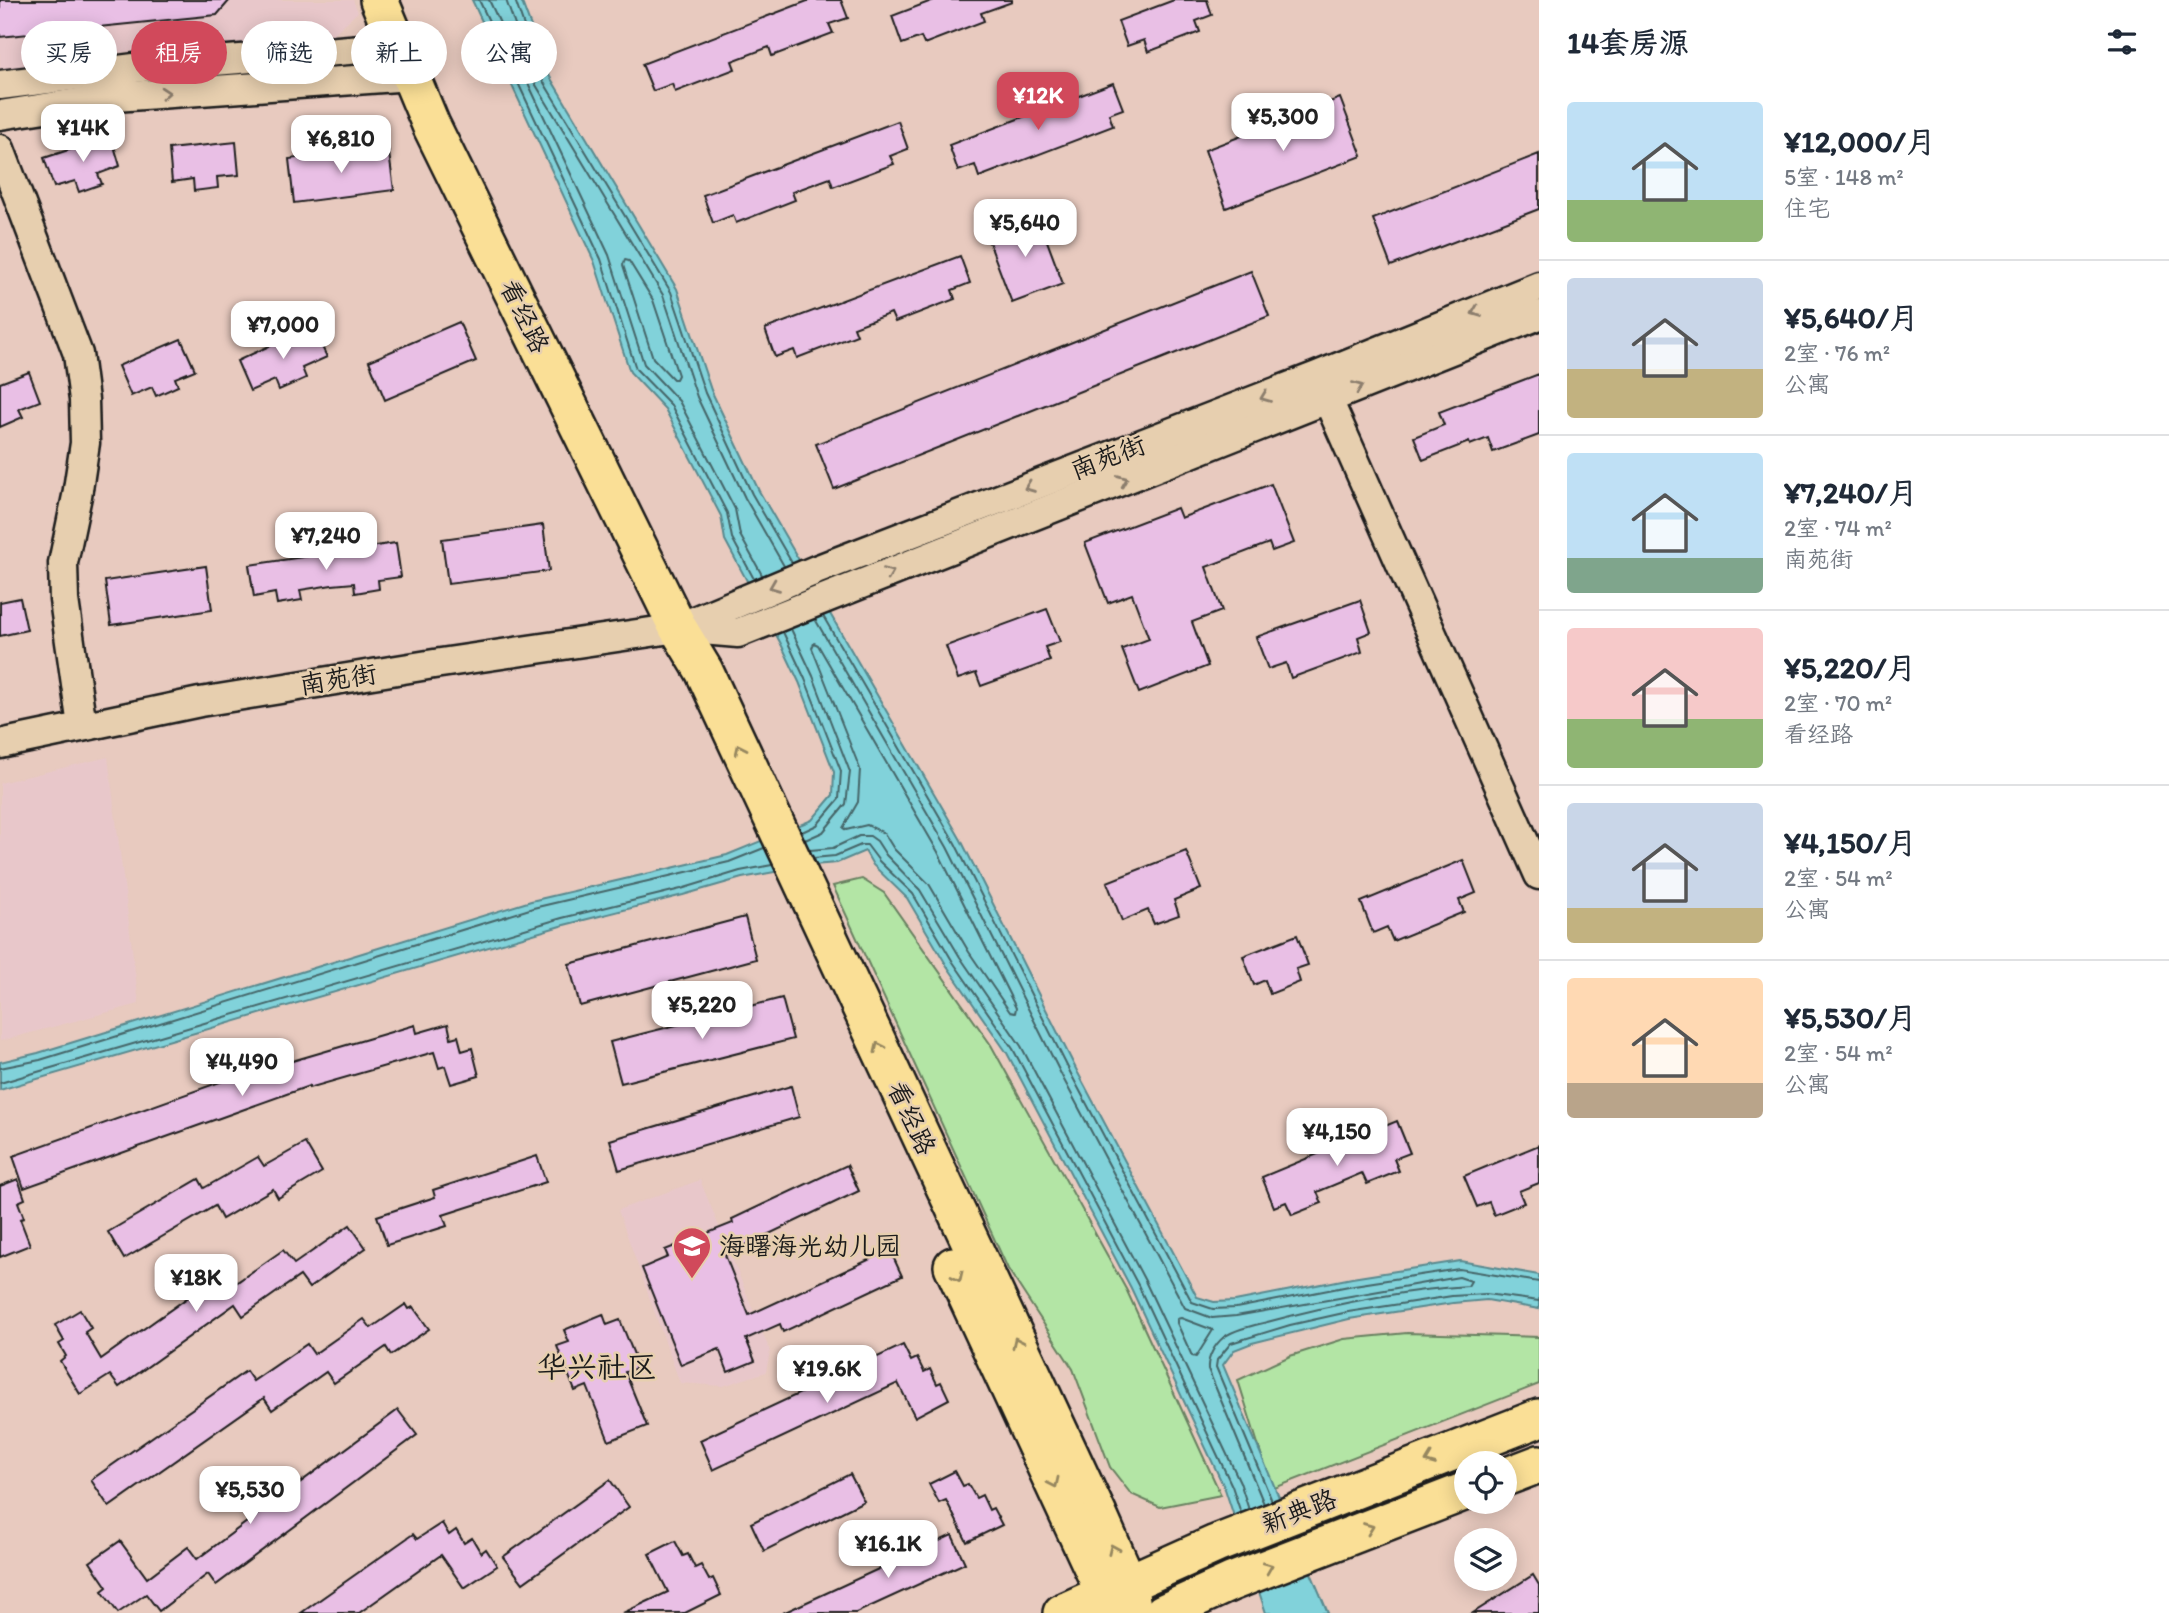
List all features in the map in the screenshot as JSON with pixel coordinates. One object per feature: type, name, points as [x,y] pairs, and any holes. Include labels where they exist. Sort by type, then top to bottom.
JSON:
[{"type":"main road","name":"看经路","points":[[379,0],[388,21]]},
{"type":"main road","name":"看经路","points":[[414,84],[437,137],[678,628],[704,671],[769,840],[1122,1601]]},
{"type":"main road","name":"新典路","points":[[1062,1613],[1122,1601],[1216,1544],[1539,1418]]},
{"type":"main road","points":[[1517,1472],[1539,1464]]},
{"type":"main road","name":"新典路","points":[[1163,1613],[1231,1582],[1454,1497]]},
{"type":"street","points":[[0,85],[142,67],[351,62]]},
{"type":"street","points":[[0,115],[115,96],[351,67]]},
{"type":"street","points":[[0,149],[78,354],[84,400],[85,443],[63,563],[64,600],[82,726]]},
{"type":"street","name":"南苑街","points":[[0,744],[227,697],[678,628],[738,633],[1322,388],[1539,286]]},
{"type":"street","name":"南苑街","points":[[678,628],[816,570],[1322,388],[1539,315]]},
{"type":"street","points":[[1322,388],[1539,874]]},
{"type":"shaded area","points":[[0,0],[353,0],[358,12],[337,31],[337,21],[241,21],[241,44],[227,45],[227,21],[131,21],[131,52],[117,53],[117,21],[21,21],[21,68],[0,72]]},
{"type":"shaded area","points":[[108,757],[139,1004],[0,1041],[0,783]]},
{"type":"shaded area","name":"海曙海光幼儿园","points":[[700,1180],[770,1351],[766,1372],[723,1386],[680,1383],[618,1210]]},
{"type":"green space","points":[[862,879],[884,893],[991,1045],[1127,1291],[1221,1495],[1160,1507],[1131,1494],[1110,1467],[1073,1369],[1008,1269],[833,886]]},
{"type":"green space","points":[[1407,1333],[1539,1337],[1539,1384],[1272,1489],[1238,1380],[1290,1356],[1344,1339]]},
{"type":"water","points":[[472,0],[521,0],[529,21],[482,21]]},
{"type":"water","points":[[511,84],[554,84],[677,289],[711,390],[759,491],[961,840],[1078,1073],[1197,1297],[1214,1302],[1235,1301],[1352,1278],[1460,1261],[1539,1275],[1539,1309],[1487,1300],[1349,1319],[1252,1343],[1234,1350],[1223,1365],[1328,1613],[1266,1613],[1225,1489],[1131,1288],[1007,1053],[947,966],[907,898],[873,865],[865,851],[837,863],[742,878],[564,925],[0,1090],[0,1062],[38,1053],[531,901],[727,855],[812,820],[833,795],[834,772],[799,682],[725,540],[721,516],[665,409],[630,372],[594,261]]},
{"type":"building","points":[[0,0],[230,0],[217,15],[131,21],[131,24],[117,25],[117,21],[21,21],[21,35],[0,37]]},
{"type":"building","points":[[810,0],[841,0],[848,18],[829,24],[833,33],[772,56],[769,47],[732,61],[735,69],[675,92],[672,84],[653,91],[642,64]]},
{"type":"building","points":[[934,0],[1012,2],[981,13],[984,21],[924,44],[921,37],[902,44],[892,16]]},
{"type":"building","points":[[1174,0],[1207,0],[1212,15],[1196,21],[1200,32],[1148,52],[1144,40],[1127,46],[1118,21]]},
{"type":"building","points":[[1113,83],[1123,109],[1109,114],[1113,126],[979,177],[975,165],[958,171],[949,145]]},
{"type":"building","points":[[1340,98],[1362,156],[1226,208],[1205,150]]},
{"type":"building","points":[[898,121],[908,149],[890,156],[894,164],[833,187],[830,178],[792,192],[795,200],[736,223],[733,215],[713,223],[703,195]]},
{"type":"building","points":[[111,136],[120,166],[98,174],[102,184],[79,192],[75,181],[54,187],[44,158]]},
{"type":"building","points":[[236,142],[239,175],[217,177],[218,188],[194,191],[193,179],[172,182],[169,149]]},
{"type":"building","points":[[388,146],[394,190],[294,203],[289,159]]},
{"type":"building","points":[[1539,154],[1539,209],[1391,266],[1373,219]]},
{"type":"building","points":[[1037,214],[1063,284],[1012,303],[986,234]]},
{"type":"building","points":[[960,256],[970,283],[952,290],[955,299],[895,322],[891,313],[854,327],[857,335],[797,358],[794,350],[775,357],[765,329]]},
{"type":"building","points":[[1251,271],[1269,316],[834,489],[816,444]]},
{"type":"building","points":[[459,322],[476,361],[385,400],[369,361]]},
{"type":"building","points":[[312,326],[327,357],[302,368],[306,378],[279,390],[275,380],[250,391],[237,361]]},
{"type":"building","points":[[181,339],[195,370],[175,378],[178,386],[156,396],[152,387],[131,396],[118,366]]},
{"type":"building","points":[[29,372],[40,401],[19,409],[23,417],[0,427],[0,383]]},
{"type":"building","points":[[1539,374],[1539,435],[1493,452],[1488,438],[1470,445],[1469,442],[1423,460],[1414,437],[1444,425],[1439,412]]},
{"type":"building","points":[[1271,484],[1294,543],[1272,551],[1269,543],[1206,567],[1222,611],[1192,622],[1208,666],[1139,693],[1122,649],[1149,639],[1132,594],[1108,603],[1085,543],[1177,508],[1181,518]]},
{"type":"building","points":[[543,525],[549,571],[448,584],[442,539]]},
{"type":"building","points":[[396,543],[401,577],[378,580],[379,589],[355,593],[354,583],[332,585],[300,590],[302,600],[277,604],[275,593],[254,597],[249,565]]},
{"type":"building","points":[[206,566],[212,610],[111,625],[105,581]]},
{"type":"building","points":[[20,598],[27,630],[0,636],[0,602]]},
{"type":"building","points":[[1360,600],[1371,632],[1358,637],[1362,652],[1291,678],[1286,663],[1268,669],[1256,637]]},
{"type":"building","points":[[1047,609],[1060,642],[1045,647],[1050,661],[981,686],[976,673],[958,679],[946,646]]},
{"type":"building","points":[[1186,851],[1201,889],[1174,900],[1179,915],[1154,924],[1148,910],[1122,921],[1107,882]]},
{"type":"building","points":[[1463,860],[1476,893],[1459,900],[1464,912],[1393,941],[1387,927],[1373,933],[1361,902]]},
{"type":"building","points":[[745,917],[756,959],[580,1006],[569,964]]},
{"type":"building","points":[[1297,935],[1308,965],[1296,969],[1300,982],[1270,994],[1265,980],[1254,985],[1243,956]]},
{"type":"building","points":[[782,998],[793,1039],[621,1083],[610,1042]]},
{"type":"building","points":[[448,1024],[451,1038],[458,1036],[462,1051],[472,1048],[479,1076],[451,1084],[445,1066],[439,1068],[434,1052],[309,1086],[24,1188],[13,1156],[273,1063],[275,1066],[415,1025],[417,1033]]},
{"type":"building","points":[[791,1086],[799,1117],[619,1170],[610,1140]]},
{"type":"building","points":[[1397,1121],[1410,1153],[1394,1159],[1399,1171],[1367,1184],[1362,1173],[1317,1192],[1322,1203],[1292,1215],[1286,1202],[1274,1207],[1262,1177]]},
{"type":"building","points":[[305,1143],[322,1172],[278,1198],[273,1189],[222,1219],[215,1206],[124,1259],[108,1232],[199,1179],[204,1188],[258,1157],[264,1166]]},
{"type":"building","points":[[1539,1145],[1539,1183],[1519,1191],[1524,1203],[1494,1215],[1489,1202],[1477,1207],[1464,1176]]},
{"type":"building","points":[[537,1156],[546,1182],[443,1215],[447,1226],[387,1245],[377,1216],[435,1197],[433,1190]]},
{"type":"building","points":[[847,1165],[859,1191],[725,1255],[749,1315],[890,1250],[902,1276],[783,1332],[780,1324],[746,1339],[755,1361],[728,1372],[719,1349],[681,1365],[642,1268],[668,1257],[665,1250],[733,1223],[732,1219]]},
{"type":"building","points":[[18,1179],[25,1199],[18,1202],[24,1218],[20,1219],[30,1245],[0,1257],[0,1186]]},
{"type":"building","points":[[350,1225],[366,1248],[309,1288],[300,1276],[243,1316],[235,1304],[119,1387],[110,1375],[80,1394],[60,1361],[66,1356],[59,1344],[64,1341],[55,1325],[80,1310],[91,1328],[85,1332],[101,1359],[214,1279],[223,1292],[283,1250],[294,1264]]},
{"type":"building","points":[[406,1304],[409,1309],[413,1307],[429,1329],[391,1355],[386,1347],[334,1383],[326,1372],[272,1410],[264,1398],[109,1507],[91,1480],[246,1371],[253,1381],[307,1344],[314,1354],[364,1319],[371,1328]]},
{"type":"building","points":[[603,1314],[607,1325],[620,1320],[639,1367],[625,1372],[647,1426],[609,1441],[587,1386],[575,1391],[557,1346],[569,1342],[564,1330]]},
{"type":"building","points":[[903,1345],[911,1361],[917,1358],[924,1372],[930,1369],[937,1384],[941,1382],[949,1399],[915,1417],[898,1383],[713,1470],[700,1440]]},
{"type":"building","points":[[398,1410],[417,1435],[216,1585],[208,1574],[159,1611],[146,1594],[118,1613],[102,1591],[107,1587],[90,1562],[120,1541],[147,1578],[188,1547],[197,1559]]},
{"type":"building","points":[[955,1471],[963,1486],[968,1484],[976,1498],[982,1495],[989,1510],[993,1508],[1002,1525],[967,1542],[946,1500],[939,1503],[929,1484]]},
{"type":"building","points":[[850,1474],[864,1501],[764,1551],[751,1523]]},
{"type":"building","points":[[610,1480],[629,1507],[523,1583],[503,1557]]},
{"type":"building","points":[[442,1523],[449,1535],[456,1530],[464,1543],[472,1538],[481,1553],[486,1549],[497,1566],[464,1588],[441,1555],[359,1613],[301,1613],[413,1534],[417,1539]]},
{"type":"building","points":[[952,1535],[965,1563],[856,1613],[783,1613]]},
{"type":"building","points":[[675,1541],[683,1556],[688,1554],[695,1568],[701,1565],[709,1580],[713,1578],[721,1595],[685,1613],[623,1613],[668,1592],[649,1554]]},
{"type":"building","points":[[1533,1575],[1539,1585],[1539,1613],[1473,1613],[1508,1591],[1517,1591],[1517,1585]]},
{"type":"place","name":"海曙海光幼儿园","points":[[692,1280]]},
{"type":"district","name":"华兴社区","points":[[597,1367]]}]
